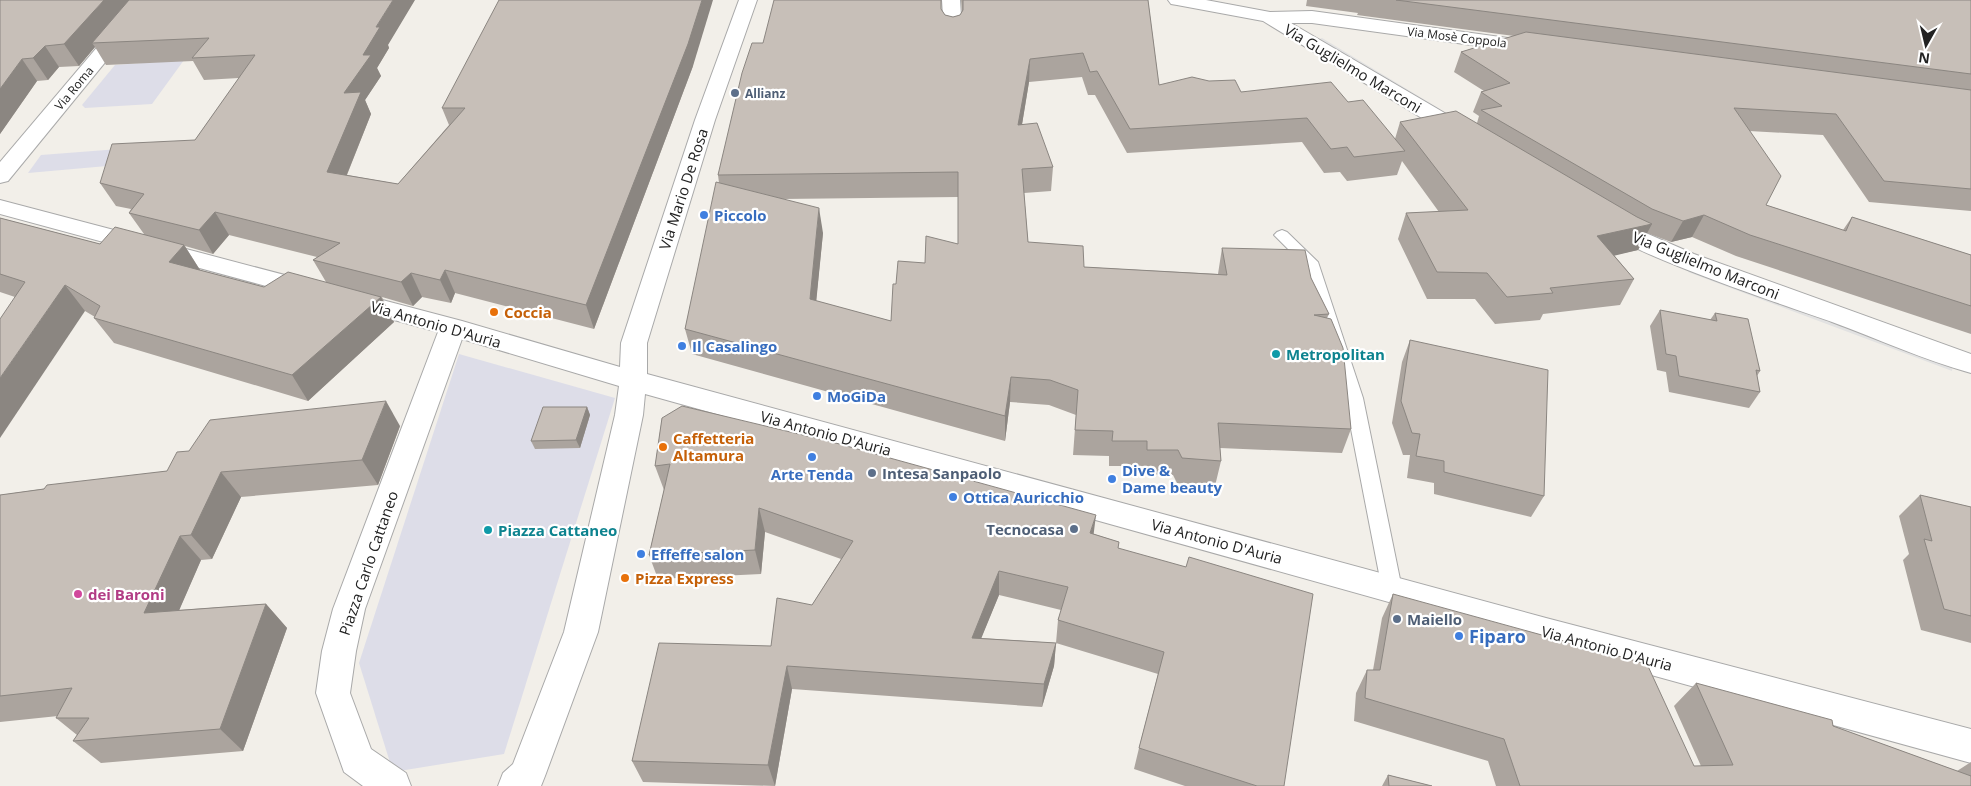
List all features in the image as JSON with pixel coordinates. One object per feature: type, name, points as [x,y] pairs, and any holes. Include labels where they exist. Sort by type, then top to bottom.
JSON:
[{"type":"street","name":"Via Roma","points":[[0,176],[147,0]]},
{"type":"street","name":"Via Mario De Rosa","points":[[633,381],[634,343],[705,120],[748,0]]},
{"type":"street","points":[[951,0],[953,32]]},
{"type":"street","name":"Via Guglielmo Marconi","points":[[1177,0],[1220,8],[1271,9],[1322,47],[1484,147]]},
{"type":"street","name":"Via Mosè Coppola","points":[[1271,9],[1312,17],[1548,49]]},
{"type":"street","name":"Via Antonio D'Auria","points":[[0,207],[453,327],[633,381],[1971,746]]},
{"type":"street","name":"Via Guglielmo Marconi","points":[[1591,213],[1632,237],[1685,259],[1971,364]]},
{"type":"street","name":"Piazza Carlo Cattaneo","points":[[393,786],[356,760],[333,693],[339,651],[349,609],[453,327]]},
{"type":"street","points":[[516,786],[528,776],[581,632],[622,446],[633,381]]},
{"type":"street","points":[[1633,655],[1648,690]]},
{"type":"lane","points":[[1282,235],[1310,262],[1354,398],[1392,589]]},
{"type":"shaded area","points":[[1322,38],[1440,109],[1434,111],[1317,40]]},
{"type":"shaded area","points":[[184,60],[152,104],[85,108],[82,105],[115,65]]},
{"type":"shaded area","points":[[119,149],[107,166],[28,173],[41,155]]},
{"type":"shaded area","points":[[1691,267],[1953,364],[1952,371],[1688,272]]},
{"type":"shaded area","name":"Piazza Cattaneo","points":[[459,354],[615,398],[504,754],[393,772],[359,663]]},
{"type":"building","points":[[0,0],[104,0],[64,44],[45,46],[33,58],[22,59],[0,89]]},
{"type":"building","points":[[129,0],[393,0],[376,27],[380,27],[363,55],[371,55],[344,93],[361,92],[327,172],[398,184],[465,108],[442,108],[499,0],[702,0],[688,44],[586,305],[445,270],[440,280],[411,273],[401,282],[313,260],[340,243],[215,212],[199,230],[129,213],[144,194],[100,183],[112,144],[195,140],[255,55],[192,58],[209,38],[92,43]]},
{"type":"building","points":[[774,0],[941,0],[941,9],[945,15],[953,17],[960,15],[963,10],[963,0],[1148,0],[1159,85],[1192,77],[1209,81],[1235,80],[1241,92],[1331,82],[1348,102],[1363,100],[1405,151],[1354,157],[1347,147],[1331,149],[1307,118],[1130,129],[1097,71],[1090,72],[1083,53],[1030,59],[1018,125],[1037,123],[1053,167],[1022,169],[1028,242],[1083,246],[1084,267],[1227,275],[1222,248],[1305,250],[1311,278],[1329,314],[1314,315],[1331,319],[1343,348],[1351,429],[1218,423],[1221,461],[1182,458],[1178,450],[1147,450],[1147,441],[1112,441],[1113,431],[1075,430],[1078,390],[1050,380],[1011,377],[1005,416],[685,329],[716,182],[819,208],[810,299],[891,321],[893,284],[896,284],[898,261],[925,263],[926,236],[958,244],[958,172],[718,175],[742,73],[752,43],[763,43]]},
{"type":"building","points":[[1396,0],[1971,0],[1971,74]]},
{"type":"building","points":[[1526,32],[1971,90],[1971,189],[1884,181],[1836,114],[1734,108],[1781,176],[1766,205],[1846,231],[1852,217],[1971,255],[1971,306],[1750,235],[1704,215],[1683,221],[1652,209],[1481,110],[1502,106],[1481,92],[1510,83],[1461,52]]},
{"type":"building","points":[[1456,111],[1652,224],[1597,236],[1634,279],[1550,288],[1553,293],[1507,297],[1487,273],[1437,272],[1406,213],[1468,210],[1400,122]]},
{"type":"building","points":[[0,218],[100,244],[115,227],[184,245],[169,262],[264,287],[288,272],[381,297],[292,375],[94,318],[100,306],[65,285],[0,378],[0,319],[25,282],[0,274]]},
{"type":"building","points":[[1660,310],[1717,321],[1715,313],[1748,319],[1760,371],[1756,370],[1760,392],[1679,376],[1676,356],[1666,354]]},
{"type":"building","points":[[1410,340],[1548,370],[1544,496],[1444,472],[1444,461],[1416,456],[1420,434],[1412,433],[1401,401]]},
{"type":"building","name":"dei Baroni","points":[[386,401],[362,460],[221,472],[191,535],[180,536],[144,613],[266,604],[220,729],[73,741],[89,718],[56,718],[72,688],[0,696],[0,495],[44,489],[47,485],[167,471],[177,452],[189,451],[210,420]]},
{"type":"building","points":[[682,406],[832,442],[1096,515],[1090,533],[1119,542],[1118,548],[1186,567],[1189,557],[1313,594],[1284,786],[1257,786],[1139,748],[1164,652],[1058,620],[1068,587],[999,571],[972,638],[1056,643],[1044,684],[787,666],[768,765],[632,761],[659,643],[771,646],[777,598],[812,605],[853,541],[759,508],[755,550],[649,555],[670,464],[655,466],[662,418]]},
{"type":"building","points":[[543,407],[587,407],[576,440],[531,441]]},
{"type":"building","points":[[1920,495],[1971,507],[1971,616],[1944,609],[1924,539],[1932,541]]},
{"type":"building","points":[[1393,594],[1647,664],[1694,766],[1733,765],[1696,683],[1832,720],[1833,726],[1971,776],[1971,786],[1520,786],[1504,739],[1365,698],[1367,670],[1380,670]]},
{"type":"building","points":[[1388,775],[1432,786],[1389,786]]},
{"type":"place","name":"Allianz","points":[[735,93]]},
{"type":"place","name":"Piccolo","points":[[704,215]]},
{"type":"place","name":"Coccia","points":[[494,312]]},
{"type":"place","name":"Il Casalingo","points":[[682,346]]},
{"type":"place","name":"Metropolitan","points":[[1276,354]]},
{"type":"place","name":"MoGiDa","points":[[817,396]]},
{"type":"place","name":"Caffetteria Altamura","points":[[663,447]]},
{"type":"place","name":"Arte Tenda","points":[[812,457]]},
{"type":"place","name":"Intesa Sanpaolo","points":[[872,473]]},
{"type":"place","name":"Dive & Dame beauty","points":[[1112,479]]},
{"type":"place","name":"Ottica Auricchio","points":[[953,497]]},
{"type":"place","name":"Tecnocasa","points":[[1074,529]]},
{"type":"place","name":"Piazza Cattaneo","points":[[488,530]]},
{"type":"place","name":"Effeffe salon","points":[[641,554]]},
{"type":"place","name":"Pizza Express","points":[[625,578]]},
{"type":"place","name":"dei Baroni","points":[[78,594]]},
{"type":"place","name":"Maiello","points":[[1397,619]]},
{"type":"place","name":"Fiparo","points":[[1459,636]]}]
